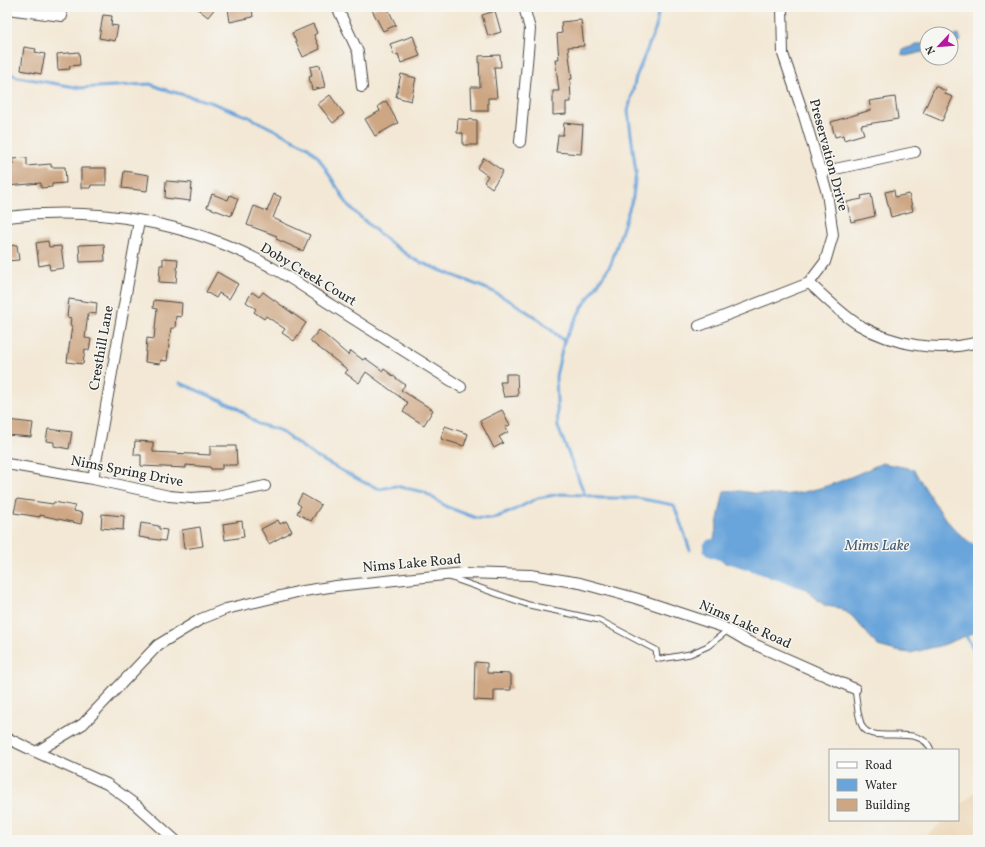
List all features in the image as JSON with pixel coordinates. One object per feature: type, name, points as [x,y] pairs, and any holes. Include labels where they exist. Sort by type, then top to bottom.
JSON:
[{"type":"street","points":[[337,7],[358,52],[362,87]]},
{"type":"street","points":[[520,142],[530,29],[524,7]]},
{"type":"street","name":"Preservation Drive","points":[[782,7],[783,54],[804,116],[827,193],[833,235],[825,262],[809,283]]},
{"type":"street","points":[[7,9],[62,16]]},
{"type":"street","points":[[820,172],[915,152]]},
{"type":"street","name":"Doby Creek Court","points":[[7,217],[66,213],[118,217],[169,226],[219,243],[271,266],[461,387]]},
{"type":"street","name":"Cresthill Lane","points":[[92,479],[139,221]]},
{"type":"street","points":[[699,326],[809,283],[858,325],[900,342],[937,347],[968,345],[978,342]]},
{"type":"street","name":"Nims Spring Drive","points":[[7,464],[92,479],[169,496],[192,498],[217,496],[265,486]]},
{"type":"street","name":"Nims Lake Road","points":[[36,752],[83,724],[158,645],[201,619],[226,609],[296,592],[373,582],[464,573],[531,575],[580,583],[674,610],[728,630],[747,641],[855,689]]},
{"type":"street","points":[[7,738],[107,784],[136,805],[175,840]]},
{"type":"lane","points":[[443,575],[529,605],[599,620],[648,644],[656,650],[657,658],[661,659],[690,654],[708,646],[728,630]]},
{"type":"lane","points":[[855,689],[860,718],[865,730],[876,735],[898,734],[911,736],[928,744],[930,749]]},
{"type":"shaded area","points":[[978,789],[978,840],[926,840],[924,838],[943,821],[959,821],[959,807]]},
{"type":"water","points":[[919,44],[919,53],[906,56],[902,55],[904,49]]},
{"type":"water","name":"Mims Lake","points":[[882,463],[913,469],[949,523],[967,540],[978,547],[978,631],[943,645],[910,653],[878,646],[852,616],[840,608],[826,606],[812,596],[804,583],[785,569],[725,563],[712,548],[724,491],[774,495],[802,492],[830,485]]},
{"type":"building","points":[[195,7],[216,7],[208,17]]},
{"type":"building","points":[[252,7],[253,17],[230,22],[228,8]]},
{"type":"building","points":[[377,7],[387,7],[396,25],[383,31],[372,10]]},
{"type":"building","points":[[495,11],[501,32],[488,36],[482,15]]},
{"type":"building","points":[[103,15],[112,16],[111,25],[118,26],[115,41],[99,38]]},
{"type":"building","points":[[581,20],[584,46],[568,47],[572,79],[570,79],[571,102],[566,102],[566,114],[553,115],[553,91],[559,91],[555,59],[559,59],[557,34],[562,33],[561,22]]},
{"type":"building","points":[[313,24],[317,33],[314,35],[320,49],[303,57],[292,33]]},
{"type":"building","points":[[413,36],[420,56],[401,63],[398,54],[394,55],[390,44]]},
{"type":"building","points":[[24,47],[36,49],[35,52],[45,54],[41,74],[21,70]]},
{"type":"building","points":[[79,52],[80,65],[69,66],[70,69],[58,70],[57,54]]},
{"type":"building","points":[[500,55],[501,67],[494,67],[497,98],[488,98],[488,111],[472,111],[471,87],[480,87],[479,56]]},
{"type":"building","points":[[320,65],[325,87],[312,90],[309,77],[312,76],[310,67]]},
{"type":"building","points":[[401,74],[416,78],[411,101],[396,97]]},
{"type":"building","points":[[935,86],[946,91],[945,94],[953,97],[942,121],[923,113]]},
{"type":"building","points":[[330,95],[344,114],[333,123],[318,104]]},
{"type":"building","points":[[895,97],[898,119],[861,125],[864,134],[844,140],[843,135],[835,137],[831,122],[871,110],[869,101]]},
{"type":"building","points":[[386,101],[398,123],[375,136],[365,119],[380,111],[378,106]]},
{"type":"building","points":[[458,119],[477,120],[477,145],[463,145],[463,133],[457,133]]},
{"type":"building","points":[[564,123],[583,125],[581,154],[556,152],[558,135],[563,135]]},
{"type":"building","points":[[27,158],[27,166],[51,164],[51,167],[65,167],[66,183],[52,184],[52,187],[41,188],[41,183],[7,186],[7,164],[13,164],[12,159]]},
{"type":"building","points":[[484,158],[503,171],[492,188],[484,182],[488,176],[477,168]]},
{"type":"building","points":[[81,168],[106,168],[106,185],[91,185],[90,188],[81,188]]},
{"type":"building","points":[[124,171],[149,175],[147,191],[122,188]]},
{"type":"building","points":[[166,181],[192,183],[190,201],[165,198]]},
{"type":"building","points":[[894,190],[895,197],[909,194],[913,211],[891,217],[885,192]]},
{"type":"building","points":[[212,194],[228,200],[230,195],[238,199],[231,216],[207,207]]},
{"type":"building","points":[[274,194],[281,197],[273,218],[310,235],[303,251],[276,239],[277,236],[247,225],[254,206],[267,211]]},
{"type":"building","points":[[871,194],[875,216],[851,222],[847,202],[862,199],[861,196]]},
{"type":"building","points":[[48,241],[49,247],[61,246],[64,268],[50,270],[49,264],[39,266],[36,243]]},
{"type":"building","points":[[104,244],[105,261],[80,262],[79,245]]},
{"type":"building","points":[[17,245],[19,260],[7,261],[7,246]]},
{"type":"building","points":[[163,258],[178,259],[176,283],[159,282],[160,265],[163,265]]},
{"type":"building","points":[[217,272],[238,284],[229,299],[219,293],[216,298],[206,292]]},
{"type":"building","points":[[252,292],[259,297],[263,292],[306,323],[294,341],[282,333],[285,329],[266,316],[264,319],[254,312],[256,309],[246,302]]},
{"type":"building","points":[[69,299],[97,303],[96,314],[88,313],[85,338],[91,339],[89,350],[85,349],[83,364],[67,362],[72,326],[70,325],[71,318],[67,317]]},
{"type":"building","points":[[154,300],[182,303],[181,317],[176,316],[175,328],[171,328],[167,361],[161,360],[160,364],[145,362],[147,338],[154,339],[157,309],[153,308]]},
{"type":"building","points":[[319,330],[348,355],[351,351],[363,360],[365,358],[383,371],[384,369],[405,385],[401,390],[433,410],[424,425],[403,412],[408,403],[366,372],[359,383],[345,373],[348,370],[310,341]]},
{"type":"building","points":[[506,374],[517,374],[518,396],[504,397],[500,382],[506,382]]},
{"type":"building","points":[[502,410],[510,425],[505,427],[508,432],[499,437],[503,443],[494,448],[480,421]]},
{"type":"building","points":[[7,420],[33,423],[31,437],[7,435]]},
{"type":"building","points":[[445,426],[468,434],[464,446],[441,439]]},
{"type":"building","points":[[48,429],[72,432],[69,449],[54,446],[54,442],[46,441]]},
{"type":"building","points":[[135,441],[153,442],[153,452],[210,455],[210,446],[236,446],[237,465],[222,465],[222,469],[211,469],[210,467],[186,465],[186,468],[141,466],[141,455],[134,455]]},
{"type":"building","points":[[302,494],[321,505],[311,521],[297,513],[301,506],[297,503]]},
{"type":"building","points":[[17,499],[53,504],[54,502],[75,506],[74,511],[83,513],[81,524],[40,515],[40,517],[14,513]]},
{"type":"building","points":[[102,514],[124,516],[123,530],[101,528]]},
{"type":"building","points":[[278,520],[280,524],[286,521],[292,531],[269,544],[261,529]]},
{"type":"building","points":[[242,521],[244,537],[225,540],[223,524]]},
{"type":"building","points":[[141,523],[159,526],[159,529],[167,530],[165,541],[139,537]]},
{"type":"building","points":[[200,527],[203,546],[184,549],[182,530]]},
{"type":"building","points":[[475,662],[487,663],[487,673],[511,674],[511,690],[494,690],[494,701],[474,700]]},
{"type":"waterway","points":[[585,495],[558,427],[556,376],[564,341],[580,311],[611,264],[633,197],[636,172],[628,111],[636,77],[656,27],[658,13],[656,7]]},
{"type":"waterway","points":[[7,72],[18,77],[80,88],[150,84],[210,102],[249,117],[308,147],[319,158],[348,205],[389,242],[415,260],[492,291],[517,305],[541,321],[564,341]]},
{"type":"waterway","points":[[180,383],[236,407],[258,424],[279,430],[315,456],[363,482],[380,489],[395,486],[424,492],[447,507],[476,518],[492,519],[538,498],[560,494],[585,495],[599,498],[637,498],[674,505],[690,550]]},
{"type":"waterway","points":[[712,548],[817,584]]},
{"type":"waterway","points":[[966,636],[978,656]]}]
